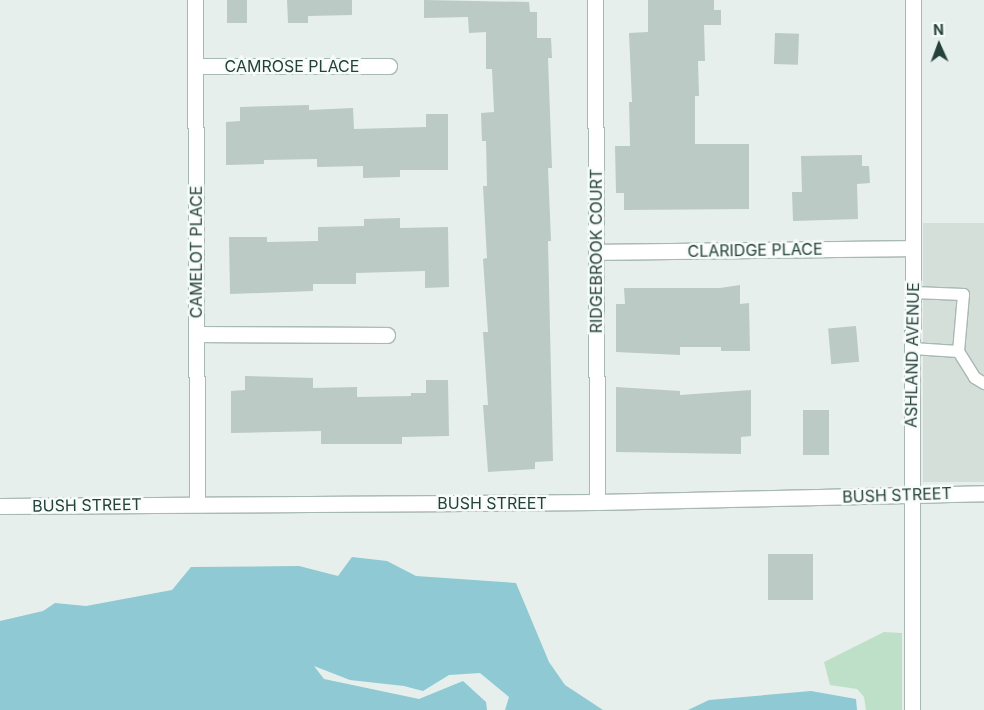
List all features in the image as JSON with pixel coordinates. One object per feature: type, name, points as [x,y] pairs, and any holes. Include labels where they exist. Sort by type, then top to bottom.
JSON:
[{"type":"street","name":"CAMELOT PLACE","points":[[195,0],[197,503]]},
{"type":"street","name":"RIDGEBROOK COURT","points":[[595,0],[597,502]]},
{"type":"street","name":"ASHLAND AVENUE","points":[[912,710],[913,0]]},
{"type":"street","name":"CAMROSE PLACE","points":[[196,66],[389,66]]},
{"type":"street","name":"CLARIDGE PLACE","points":[[596,252],[913,248]]},
{"type":"street","points":[[197,334],[387,335]]},
{"type":"street","name":"BUSH STREET","points":[[0,506],[197,503],[597,502],[984,493]]},
{"type":"lane","points":[[913,292],[963,294],[958,351],[974,377],[984,383]]},
{"type":"lane","points":[[912,348],[958,351]]},
{"type":"shaded area","points":[[923,223],[984,223],[984,482],[923,482]]},
{"type":"green space","points":[[884,632],[902,633],[902,710],[866,710],[864,697],[857,689],[830,685],[824,662]]},
{"type":"water","points":[[352,557],[387,561],[416,576],[516,583],[549,662],[565,685],[603,710],[505,710],[509,697],[480,673],[449,675],[423,691],[404,686],[350,680],[314,666],[324,679],[419,699],[463,681],[486,702],[487,710],[0,710],[0,621],[43,611],[55,603],[86,606],[172,590],[191,567],[299,566],[338,576]]},
{"type":"water","points":[[811,691],[856,699],[857,710],[688,710],[709,700]]},
{"type":"building","points":[[227,0],[247,0],[247,23],[227,23]]},
{"type":"building","points":[[287,0],[352,0],[352,15],[308,16],[308,23],[288,23]]},
{"type":"building","points":[[424,0],[529,2],[530,12],[537,12],[537,38],[551,38],[552,58],[548,58],[552,168],[548,168],[551,241],[548,241],[553,461],[535,462],[535,469],[488,472],[483,405],[488,405],[483,332],[488,332],[483,259],[487,258],[483,186],[487,186],[486,141],[482,141],[481,113],[494,112],[492,69],[486,69],[486,32],[469,33],[468,17],[424,18]]},
{"type":"building","points":[[648,0],[714,0],[714,10],[721,10],[721,25],[704,25],[705,61],[698,61],[699,96],[695,96],[695,144],[749,144],[749,209],[624,210],[624,193],[616,193],[615,146],[630,146],[629,102],[632,102],[629,33],[648,32]]},
{"type":"building","points":[[775,33],[799,34],[798,65],[774,64]]},
{"type":"building","points":[[309,105],[309,110],[353,108],[354,129],[426,127],[426,114],[448,114],[448,170],[400,170],[400,177],[363,178],[363,166],[317,167],[317,159],[264,160],[264,164],[226,165],[226,122],[240,121],[240,107]]},
{"type":"building","points":[[862,155],[862,166],[869,166],[870,183],[857,184],[858,219],[793,221],[792,192],[802,192],[801,156]]},
{"type":"building","points":[[400,218],[400,228],[448,227],[449,287],[425,288],[425,271],[356,273],[356,284],[313,284],[313,291],[230,294],[229,237],[267,237],[267,242],[318,241],[318,227],[364,226],[364,219]]},
{"type":"building","points":[[740,285],[740,304],[749,303],[750,351],[721,351],[721,347],[680,347],[680,355],[616,352],[616,304],[625,304],[624,288],[720,288]]},
{"type":"building","points":[[856,326],[859,362],[831,364],[828,328]]},
{"type":"building","points":[[245,376],[313,378],[313,388],[357,387],[357,397],[411,396],[411,393],[426,393],[426,380],[448,380],[449,436],[402,437],[402,444],[321,444],[321,431],[231,433],[231,391],[245,390]]},
{"type":"building","points":[[616,387],[680,391],[680,395],[751,390],[751,436],[741,437],[741,454],[616,452]]},
{"type":"building","points":[[803,410],[829,410],[829,455],[803,455]]},
{"type":"building","points":[[768,554],[813,554],[813,600],[768,600]]}]
